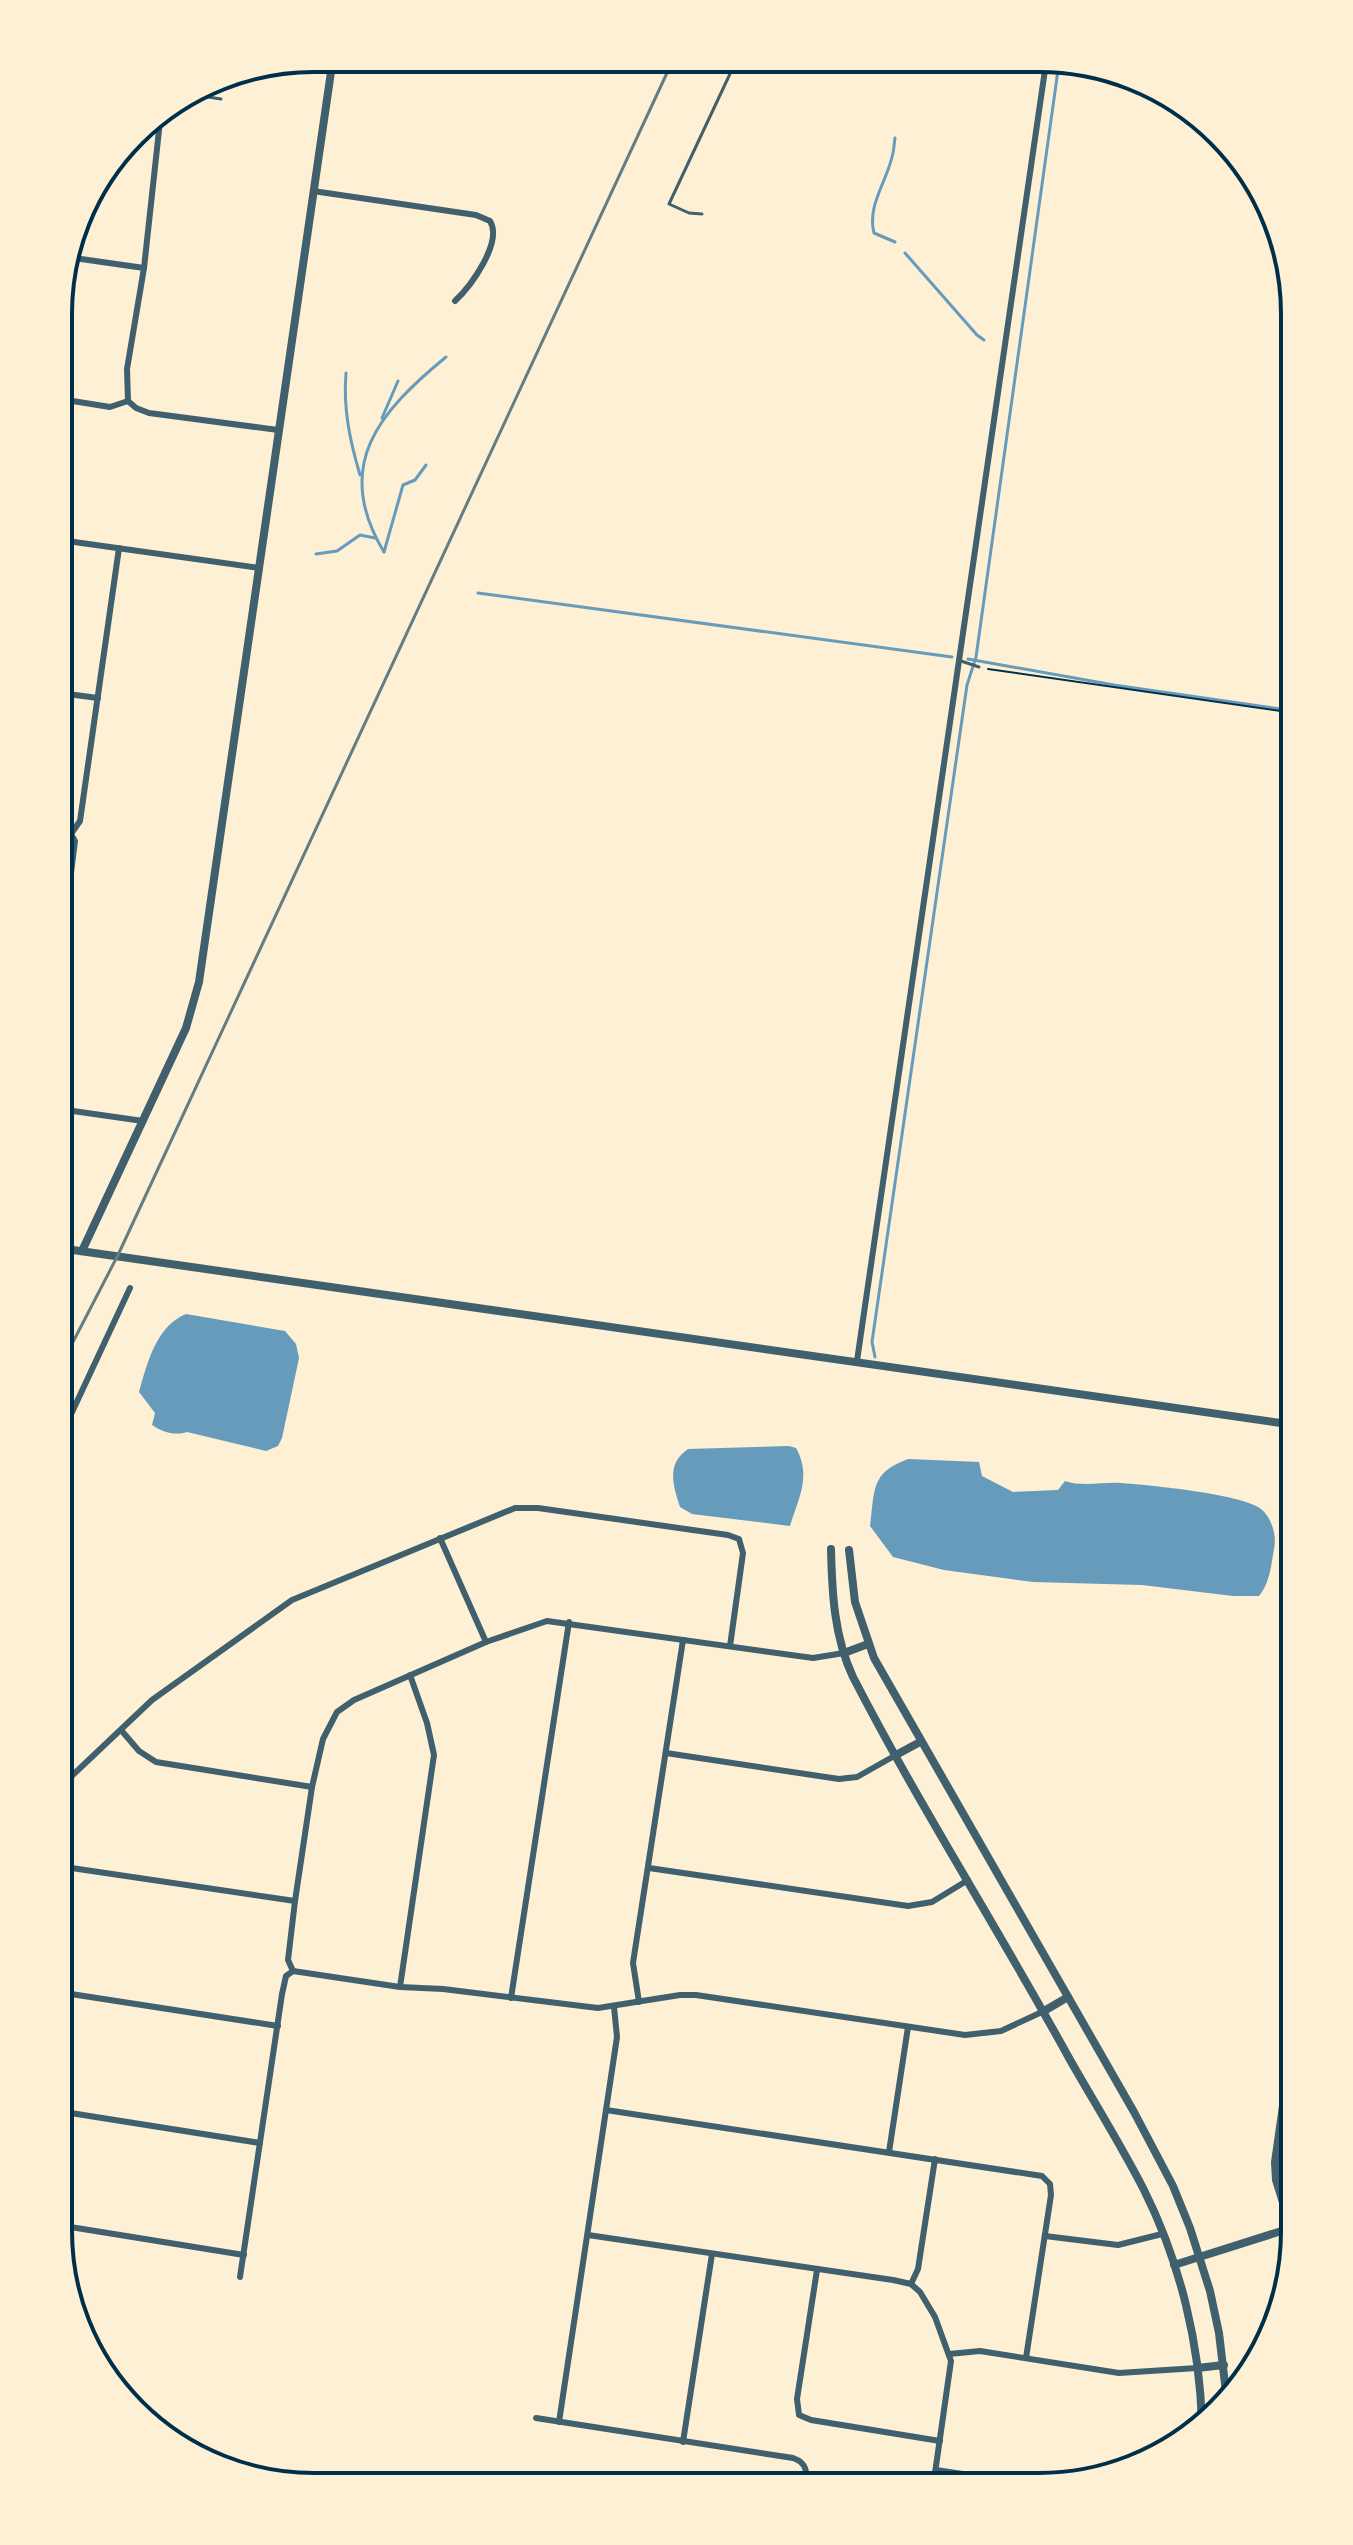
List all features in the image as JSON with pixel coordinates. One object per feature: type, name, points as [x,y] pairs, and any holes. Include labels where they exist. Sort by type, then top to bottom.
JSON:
[{"type":"street","points":[[82,1251],[186,1028],[199,982],[331,72]]},
{"type":"street","points":[[857,1361],[1045,72]]},
{"type":"street","points":[[159,128],[144,268],[127,369],[128,401],[149,413],[278,430]]},
{"type":"street","points":[[313,191],[476,215],[490,221],[494,231],[492,243],[473,283],[455,301]]},
{"type":"street","points":[[79,259],[144,268]]},
{"type":"street","points":[[72,401],[110,407],[128,401]]},
{"type":"street","points":[[72,542],[259,568]]},
{"type":"street","points":[[72,833],[80,821],[119,548]]},
{"type":"street","points":[[72,695],[98,698]]},
{"type":"street","points":[[72,836],[75,841],[72,865]]},
{"type":"street","points":[[72,1111],[143,1121]]},
{"type":"street","points":[[72,1250],[1280,1423]]},
{"type":"street","points":[[72,1412],[130,1288]]},
{"type":"street","points":[[72,1776],[152,1700],[292,1600],[510,1509],[527,1507],[736,1538],[743,1545],[743,1553],[730,1646]]},
{"type":"street","points":[[440,1538],[486,1642]]},
{"type":"street","points":[[831,1549],[833,1602],[844,1653],[853,1677],[1144,2192],[1174,2265],[1188,2313],[1201,2410]]},
{"type":"street","points":[[849,1550],[855,1602],[868,1644],[920,1742],[1156,2152],[1183,2209],[1213,2305],[1226,2384]]},
{"type":"street","points":[[511,1998],[569,1622]]},
{"type":"street","points":[[868,1644],[844,1653],[813,1658],[569,1622],[535,1623],[354,1700],[337,1712],[323,1739],[312,1787],[288,1966],[293,1971],[400,1987],[443,1989],[598,2008],[696,1995],[958,2034],[986,2034],[1009,2028],[1068,1997]]},
{"type":"street","points":[[639,2002],[633,1967],[683,1640]]},
{"type":"street","points":[[400,1987],[434,1755],[427,1723],[410,1675]]},
{"type":"street","points":[[121,1730],[139,1751],[156,1762],[312,1787]]},
{"type":"street","points":[[666,1753],[839,1779],[860,1776],[920,1742]]},
{"type":"street","points":[[72,1868],[295,1901]]},
{"type":"street","points":[[649,1868],[908,1906],[927,1904],[968,1880]]},
{"type":"street","points":[[240,2277],[286,1976],[293,1971]]},
{"type":"street","points":[[72,1994],[278,2026]]},
{"type":"street","points":[[559,2422],[618,2032],[614,2007]]},
{"type":"street","points":[[889,2152],[908,2027]]},
{"type":"street","points":[[606,2110],[1035,2173],[1046,2178],[1051,2195],[1026,2358]]},
{"type":"street","points":[[72,2113],[260,2143]]},
{"type":"street","points":[[1280,2127],[1275,2162],[1280,2192]]},
{"type":"street","points":[[911,2284],[918,2269],[935,2159]]},
{"type":"street","points":[[72,2227],[244,2255]]},
{"type":"street","points":[[1174,2265],[1280,2232]]},
{"type":"street","points":[[1045,2236],[1118,2245],[1162,2234]]},
{"type":"street","points":[[588,2235],[911,2284],[920,2292],[935,2317],[949,2354],[951,2374],[935,2473]]},
{"type":"street","points":[[683,2442],[712,2254]]},
{"type":"street","points":[[817,2270],[797,2399],[799,2415],[811,2420],[940,2441]]},
{"type":"street","points":[[949,2354],[973,2350],[1119,2373],[1224,2365]]},
{"type":"street","points":[[536,2418],[797,2459],[806,2473]]},
{"type":"street","points":[[936,2470],[956,2473]]},
{"type":"lane","points":[[702,214],[689,213],[669,204],[731,72]]},
{"type":"lane","points":[[207,97],[221,99]]},
{"type":"lane","points":[[958,660],[979,667]]},
{"type":"path","points":[[979,667],[1281,711]]},
{"type":"water","points":[[186,1314],[285,1331],[296,1344],[299,1358],[278,1446],[266,1451],[187,1432],[169,1433],[152,1425],[155,1413],[139,1392],[160,1337],[167,1327]]},
{"type":"water","points":[[796,1448],[803,1468],[800,1497],[790,1526],[692,1514],[680,1507],[673,1475],[676,1461],[688,1449]]},
{"type":"water","points":[[908,1459],[979,1462],[982,1476],[1013,1492],[1058,1490],[1065,1481],[1121,1483],[1194,1491],[1251,1504],[1265,1513],[1274,1533],[1275,1544],[1268,1579],[1259,1596],[1233,1596],[1142,1585],[1033,1582],[944,1570],[893,1557],[870,1526],[873,1502],[881,1477],[896,1464]]},
{"type":"waterway","points":[[875,1357],[872,1342],[967,685],[976,657],[1058,73]]},
{"type":"waterway","points":[[895,138],[889,167],[873,213],[874,233],[895,242]]},
{"type":"waterway","points":[[905,253],[984,340]]},
{"type":"waterway","points":[[384,552],[369,521],[362,493],[363,467],[370,443],[383,420],[401,399],[446,357]]},
{"type":"waterway","points":[[346,373],[348,425],[360,475]]},
{"type":"waterway","points":[[382,418],[398,381]]},
{"type":"waterway","points":[[384,552],[403,485],[415,480],[426,465]]},
{"type":"waterway","points":[[316,554],[337,551],[360,535],[375,538]]},
{"type":"waterway","points":[[478,593],[952,657]]},
{"type":"waterway","points":[[968,659],[1114,685],[1281,709]]},
{"type":"railway","points":[[72,1344],[118,1255],[667,72]]}]
